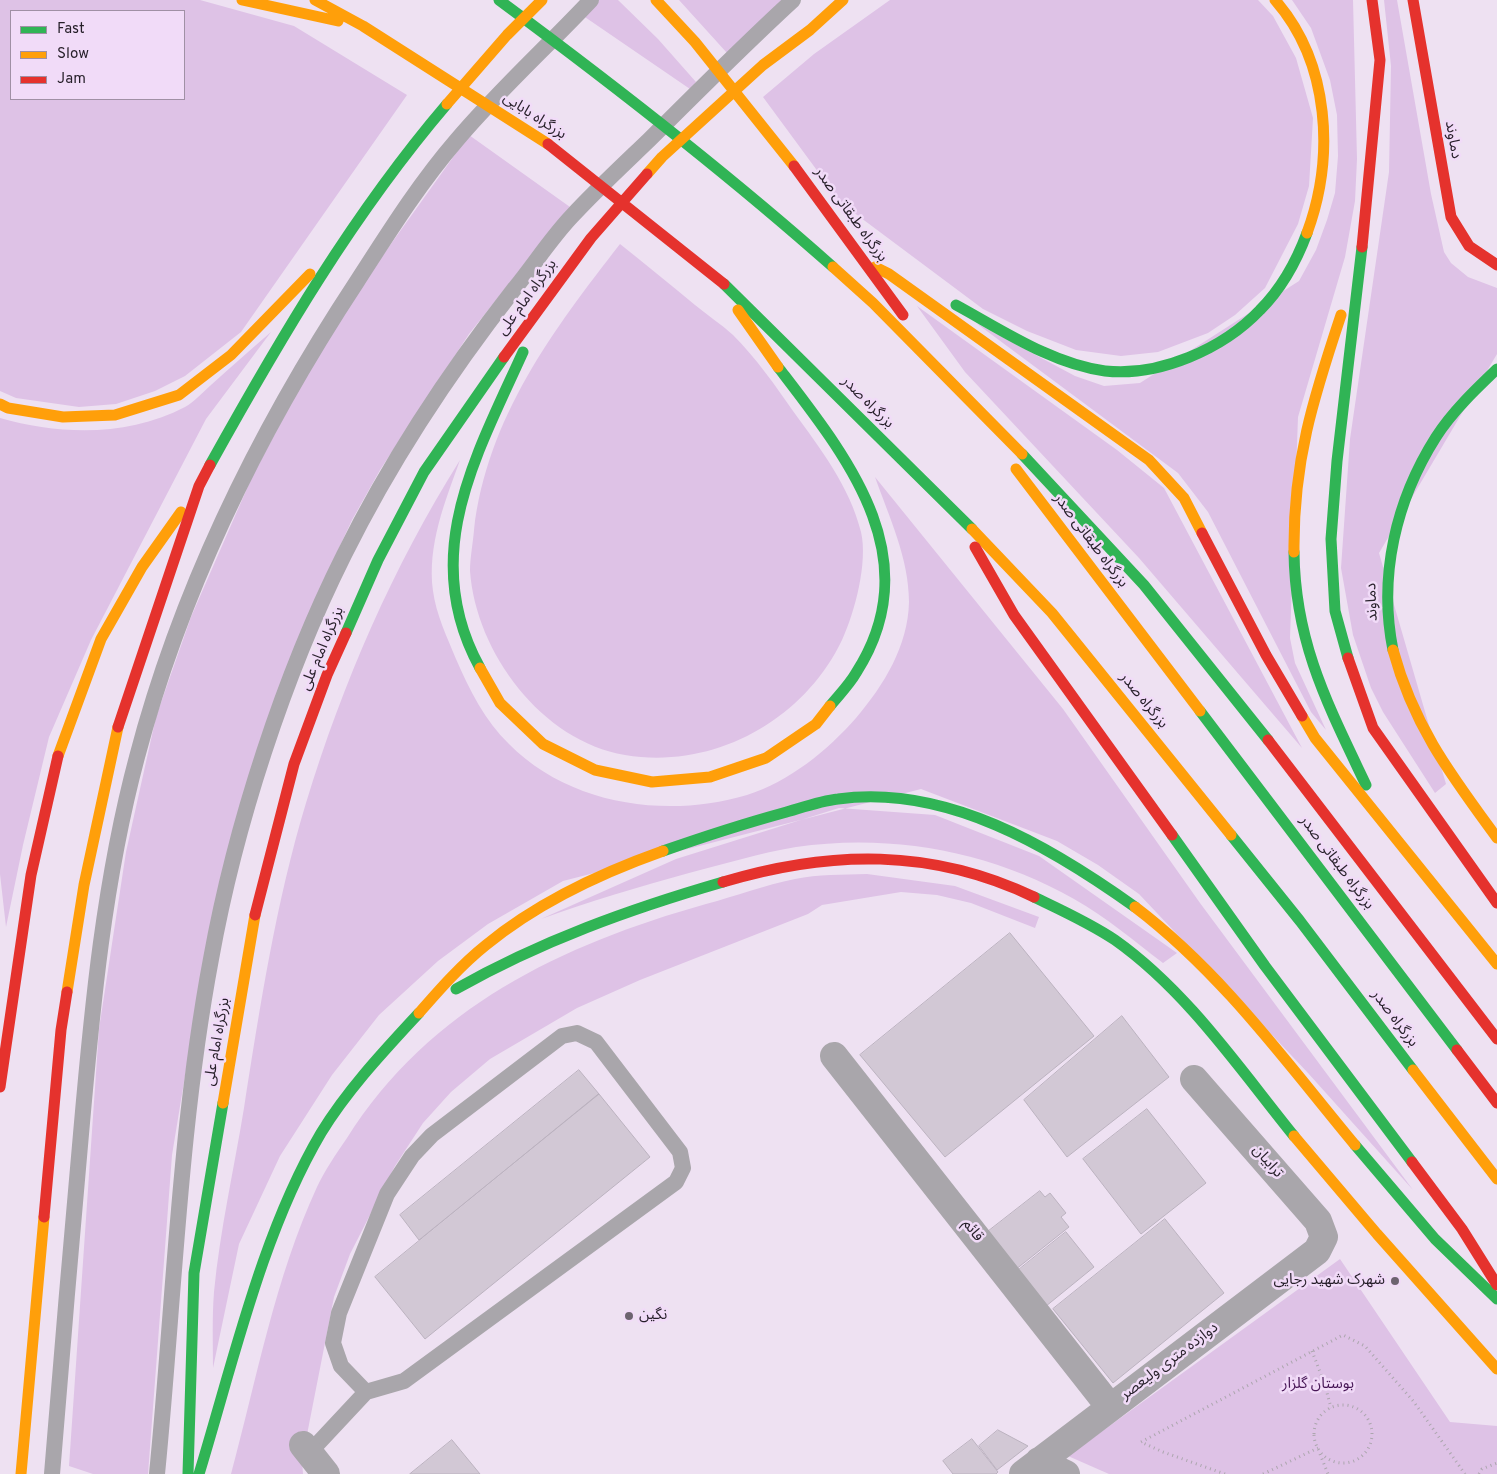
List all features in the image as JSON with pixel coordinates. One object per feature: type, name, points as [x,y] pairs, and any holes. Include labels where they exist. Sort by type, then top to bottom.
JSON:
[{"type":"main road","points":[[242,0],[363,26]]},
{"type":"main road","name":"بزرگراه بابایی","points":[[315,0],[363,26],[560,152],[721,281]]},
{"type":"main road","points":[[499,0],[617,87],[770,211],[873,303],[957,385],[1041,473],[1144,586],[1311,795],[1497,1039]]},
{"type":"main road","points":[[0,1087],[3,1055],[31,875],[59,751],[101,639],[142,567],[199,486],[262,372],[347,234],[431,123],[507,35],[542,0]]},
{"type":"main road","name":"بزرگراه طبقاتی صدر","points":[[656,0],[696,44],[807,182],[1009,459],[1497,1103]]},
{"type":"main road","name":"بزرگراه امام علی","points":[[188,1474],[194,1273],[256,911],[294,764],[327,676],[378,560],[424,472],[546,296],[591,238],[662,157],[763,65],[810,30],[843,0]]},
{"type":"main road","points":[[840,250],[1073,364],[1100,371],[1127,372],[1150,370],[1191,355],[1232,333],[1265,305],[1284,281],[1301,252],[1321,193],[1324,132],[1322,104],[1314,67],[1295,29],[1276,0]]},
{"type":"main road","points":[[1372,0],[1380,60],[1361,252],[1349,342],[1331,539],[1335,612],[1373,728],[1436,820],[1497,903]]},
{"type":"main road","name":"دماوند","points":[[1413,0],[1450,217],[1460,238],[1477,256],[1497,264]]},
{"type":"main road","points":[[810,30],[856,4]]},
{"type":"main road","points":[[770,211],[824,242]]},
{"type":"main road","points":[[0,404],[8,408],[63,417],[115,414],[179,395],[231,355],[347,234]]},
{"type":"main road","points":[[1361,252],[1316,392],[1302,445],[1294,506],[1294,565],[1302,628],[1320,688],[1383,820]]},
{"type":"main road","points":[[889,274],[1149,460],[1174,484],[1195,516],[1266,655],[1315,738],[1383,820],[1497,964]]},
{"type":"main road","points":[[546,296],[485,439],[462,502],[452,558],[457,612],[476,667],[501,705],[530,733],[560,754],[594,771],[637,782],[678,782],[710,779],[740,770],[772,756],[807,732],[842,696],[868,653],[878,625],[885,585],[878,529],[860,480],[827,430],[759,344],[721,281]]},
{"type":"main road","name":"بزرگراه صدر","points":[[721,281],[955,511],[1059,621],[1300,921],[1497,1179]]},
{"type":"main road","name":"دماوند","points":[[1497,370],[1457,410],[1436,437],[1407,490],[1390,551],[1387,602],[1390,633],[1398,671],[1417,717],[1440,757],[1497,838]]},
{"type":"main road","points":[[21,1474],[61,1030],[84,885],[116,733],[199,486]]},
{"type":"main road","points":[[955,511],[1014,615],[1265,966],[1462,1229],[1497,1286]]},
{"type":"main road","points":[[199,1474],[280,1219],[303,1168],[330,1119],[372,1063],[426,1005],[486,944],[540,906],[664,851],[703,837],[837,799],[891,796],[942,806],[1004,829],[1064,859],[1096,878],[1171,936],[1223,986],[1436,1241],[1497,1299]]},
{"type":"main road","points":[[426,1005],[509,958],[608,918],[764,871],[821,860],[859,859],[902,861],[981,875],[1044,901],[1116,940],[1156,974],[1192,1012],[1309,1155],[1497,1369]]},
{"type":"main road","points":[[0,1001],[3,1055]]},
{"type":"street","name":"قائم","points":[[834,1056],[1110,1407]]},
{"type":"street","name":"ترابیان","points":[[1194,1079],[1318,1221],[1324,1237],[1317,1251]]},
{"type":"street","name":"دوازده متری ولیعصر","points":[[1031,1468],[1317,1251]]},
{"type":"street","points":[[306,1449],[326,1474]]},
{"type":"street","points":[[1031,1468],[1066,1474]]},
{"type":"lane","points":[[52,1474],[89,1037],[99,960],[118,844],[135,766],[167,663],[196,584],[231,502],[262,438],[324,332],[414,195],[457,139],[591,0]]},
{"type":"lane","points":[[157,1474],[176,1238],[195,1069],[211,959],[238,844],[258,775],[288,685],[315,618],[344,554],[379,489],[469,347],[570,218],[744,45],[793,0]]},
{"type":"lane","points":[[306,1449],[366,1392],[404,1381],[676,1182],[683,1168],[680,1152],[596,1042],[577,1033],[562,1036],[432,1135],[407,1164],[387,1194],[339,1313],[332,1343],[341,1366],[366,1392]]},
{"type":"path","points":[[1225,1474],[1163,1452],[1141,1442],[1343,1335],[1365,1346],[1414,1402],[1465,1474]]},
{"type":"path","points":[[1312,1351],[1325,1385],[1331,1408]]},
{"type":"path","points":[[1318,1448],[1332,1461],[1351,1462],[1366,1452],[1370,1443],[1370,1424],[1365,1416],[1350,1406],[1331,1408],[1317,1421],[1314,1430],[1318,1448],[1328,1474]]},
{"type":"path","points":[[1263,1474],[1318,1448]]},
{"type":"path","points":[[1479,1474],[1482,1470],[1497,1463]]},
{"type":"green space","points":[[0,0],[200,0],[294,26],[407,95],[241,332],[185,376],[155,391],[116,404],[79,407],[16,398],[0,391]]},
{"type":"green space","points":[[594,0],[618,0],[658,39],[696,82],[690,89],[579,13]]},
{"type":"green space","points":[[679,0],[784,0],[727,53]]},
{"type":"green space","points":[[890,0],[1258,0],[1273,16],[1296,58],[1313,118],[1309,186],[1298,224],[1265,288],[1235,315],[1208,333],[1158,352],[1121,356],[1076,350],[1027,331],[983,309],[841,203],[763,97],[814,54]]},
{"type":"green space","points":[[1292,0],[1353,0],[1357,159],[1355,201],[1345,257],[1298,417],[1290,638],[1295,663],[1326,730],[1311,712],[1208,512],[1178,473],[976,323],[1075,376],[1104,386],[1140,383],[1299,281],[1316,250],[1335,193],[1338,156],[1337,115],[1330,80],[1311,28]]},
{"type":"green space","points":[[1384,0],[1397,0],[1431,194],[1444,252],[1451,263],[1468,277],[1497,288],[1497,354],[1379,553],[1446,784],[1435,793],[1383,712],[1371,688],[1353,635],[1341,568],[1350,439],[1389,172],[1391,66]]},
{"type":"green space","points":[[469,135],[570,207],[469,334],[380,470],[352,520],[313,604],[195,1015],[172,1155],[148,1474],[93,1474],[69,1466],[99,1029],[126,852],[156,717],[191,617],[252,477],[314,360],[368,276]]},
{"type":"green space","points":[[620,244],[728,331],[757,362],[833,468],[850,499],[863,544],[859,587],[847,629],[825,669],[805,694],[780,715],[753,733],[723,746],[691,755],[658,758],[625,755],[595,746],[567,732],[541,712],[519,688],[500,662],[485,632],[475,602],[470,571],[481,489],[493,450],[508,413],[548,343]]},
{"type":"green space","points":[[917,306],[1117,450],[1164,488],[1302,748],[1139,558],[965,372]]},
{"type":"green space","points":[[271,332],[206,419],[91,640],[49,737],[23,845],[6,927],[0,874],[0,418],[46,428],[94,430],[140,424],[163,417],[192,402]]},
{"type":"green space","points":[[460,460],[435,540],[432,574],[434,600],[439,617],[472,693],[500,735],[533,765],[560,781],[590,793],[620,801],[652,805],[684,806],[716,802],[747,795],[778,782],[807,764],[833,742],[856,718],[876,692],[893,664],[899,649],[908,618],[909,602],[906,570],[902,554],[875,477],[1063,709],[1200,903],[1413,1190],[1308,1073],[1139,894],[1098,865],[1057,841],[921,789],[563,881],[488,924],[438,961],[379,1015],[332,1075],[280,1156],[239,1244],[213,1368],[213,1301],[220,1246],[277,916],[295,840],[336,713],[372,626],[413,542]]},
{"type":"green space","points":[[839,808],[935,815],[1039,856],[1177,953],[1163,963],[1086,906],[1042,882],[1009,869],[939,850],[867,842],[832,843],[769,852],[633,889],[541,919],[676,859]]},
{"type":"green space","points":[[867,874],[955,886],[1039,917],[1035,928],[971,903],[937,895],[901,892],[822,905],[808,914],[640,980],[577,1008],[490,1059],[451,1092],[423,1123],[395,1166],[350,1254],[334,1297],[302,1460],[303,1474],[231,1474],[278,1292],[302,1222],[317,1187],[327,1168],[380,1092],[418,1052],[459,1017],[503,987],[600,939],[652,920],[784,881],[813,876]]},
{"type":"green space","name":"بوستان گلزار","points":[[1340,1259],[1450,1422],[1497,1426],[1497,1474],[1109,1474],[1068,1456]]},
{"type":"building","points":[[1010,933],[1094,1036],[945,1157],[860,1055]]},
{"type":"building","points":[[1122,1016],[1169,1077],[1067,1157],[1024,1100]]},
{"type":"building","points":[[579,1070],[599,1094],[419,1240],[400,1215]]},
{"type":"building","points":[[599,1094],[650,1157],[425,1339],[375,1277]]},
{"type":"building","points":[[1147,1109],[1206,1183],[1141,1234],[1083,1159]]},
{"type":"building","points":[[1040,1191],[1045,1197],[1050,1193],[1066,1213],[1061,1217],[1069,1227],[1010,1274],[981,1237]]},
{"type":"building","points":[[1165,1219],[1224,1293],[1113,1383],[1053,1309]]},
{"type":"building","points":[[1066,1232],[1094,1267],[1040,1311],[1011,1276]]},
{"type":"building","points":[[998,1430],[1028,1446],[997,1470],[979,1446]]},
{"type":"building","points":[[972,1439],[998,1472],[996,1474],[953,1474],[943,1461]]},
{"type":"building","points":[[452,1440],[480,1474],[410,1474]]},
{"type":"traffic: fast","points":[[499,0],[669,130],[752,197],[833,267]]},
{"type":"traffic: fast","points":[[210,465],[263,371],[319,278],[380,189],[447,104]]},
{"type":"traffic: fast","points":[[956,305],[1028,345],[1047,354],[1085,367],[1105,371],[1126,372],[1168,365],[1209,348],[1228,337],[1260,310],[1281,284],[1293,264],[1307,233]]},
{"type":"traffic: fast","points":[[1348,658],[1335,611],[1331,539],[1337,461],[1362,247]]},
{"type":"traffic: fast","points":[[724,284],[972,529]]},
{"type":"traffic: fast","points":[[480,668],[462,627],[454,586],[454,546],[461,507],[472,468],[523,352]]},
{"type":"traffic: fast","points":[[346,633],[378,560],[424,472],[504,357]]},
{"type":"traffic: fast","points":[[778,367],[830,437],[853,473],[871,511],[882,549],[885,589],[877,631],[856,673],[830,706]]},
{"type":"traffic: fast","points":[[1393,650],[1389,622],[1389,567],[1394,539],[1410,486],[1422,461],[1442,428],[1464,402],[1497,369]]},
{"type":"traffic: fast","points":[[1022,454],[1144,585],[1268,740]]},
{"type":"traffic: fast","points":[[1294,552],[1300,616],[1307,645],[1327,700],[1366,785]]},
{"type":"traffic: fast","points":[[1200,711],[1457,1050]]},
{"type":"traffic: fast","points":[[663,851],[753,822],[831,800],[878,797],[918,801],[957,811],[995,825],[1033,843],[1068,863],[1135,907]]},
{"type":"traffic: fast","points":[[1172,835],[1265,966],[1412,1162]]},
{"type":"traffic: fast","points":[[1231,835],[1300,921],[1413,1070]]},
{"type":"traffic: fast","points":[[456,989],[553,941],[654,903],[723,882]]},
{"type":"traffic: fast","points":[[1034,897],[1086,922],[1115,940],[1141,960],[1189,1006],[1294,1136]]},
{"type":"traffic: fast","points":[[199,1474],[265,1256],[300,1172],[321,1133],[343,1101],[419,1013]]},
{"type":"traffic: fast","points":[[188,1474],[194,1273],[223,1103]]},
{"type":"traffic: fast","points":[[1355,1145],[1435,1239],[1497,1299]]},
{"type":"traffic: slow","points":[[242,0],[338,21]]},
{"type":"traffic: slow","points":[[315,0],[363,26],[548,144]]},
{"type":"traffic: slow","points":[[447,104],[507,35],[542,0]]},
{"type":"traffic: slow","points":[[656,0],[695,42],[794,166]]},
{"type":"traffic: slow","points":[[647,174],[662,157],[763,65],[810,30],[843,0]]},
{"type":"traffic: slow","points":[[1275,0],[1293,25],[1307,52],[1317,81],[1322,112],[1324,142],[1322,173],[1316,204],[1307,233]]},
{"type":"traffic: slow","points":[[833,267],[873,303],[1022,454]]},
{"type":"traffic: slow","points":[[875,267],[889,274],[1149,460],[1184,498],[1202,533]]},
{"type":"traffic: slow","points":[[0,404],[8,408],[63,417],[115,415],[179,395],[231,355],[310,274]]},
{"type":"traffic: slow","points":[[738,310],[778,367]]},
{"type":"traffic: slow","points":[[1294,552],[1297,489],[1301,460],[1314,403],[1341,315]]},
{"type":"traffic: slow","points":[[1016,469],[1200,711]]},
{"type":"traffic: slow","points":[[58,756],[101,639],[142,567],[181,512]]},
{"type":"traffic: slow","points":[[972,529],[1052,613],[1231,835]]},
{"type":"traffic: slow","points":[[1393,650],[1402,678],[1423,727],[1449,771],[1497,838]]},
{"type":"traffic: slow","points":[[480,668],[500,703],[543,744],[595,770],[652,782],[710,777],[766,758],[816,724],[830,706]]},
{"type":"traffic: slow","points":[[1302,716],[1315,738],[1497,964]]},
{"type":"traffic: slow","points":[[67,992],[84,885],[118,727]]},
{"type":"traffic: slow","points":[[419,1013],[468,961],[486,945],[526,916],[593,879],[663,851]]},
{"type":"traffic: slow","points":[[1135,907],[1167,933],[1225,989],[1355,1145]]},
{"type":"traffic: slow","points":[[223,1103],[255,915]]},
{"type":"traffic: slow","points":[[1413,1070],[1497,1179]]},
{"type":"traffic: slow","points":[[1294,1136],[1377,1234],[1497,1369]]},
{"type":"traffic: slow","points":[[21,1474],[44,1217]]},
{"type":"traffic: jam","points":[[1362,247],[1380,60],[1372,0]]},
{"type":"traffic: jam","points":[[1413,0],[1451,217],[1469,246],[1497,265]]},
{"type":"traffic: jam","points":[[548,144],[724,284]]},
{"type":"traffic: jam","points":[[794,166],[903,315]]},
{"type":"traffic: jam","points":[[504,357],[591,238],[647,174]]},
{"type":"traffic: jam","points":[[118,727],[199,486],[210,465]]},
{"type":"traffic: jam","points":[[1202,533],[1266,655],[1302,716]]},
{"type":"traffic: jam","points":[[975,547],[1014,615],[1172,835]]},
{"type":"traffic: jam","points":[[255,915],[294,764],[327,675],[346,633]]},
{"type":"traffic: jam","points":[[1348,658],[1373,728],[1497,903]]},
{"type":"traffic: jam","points":[[1268,740],[1497,1039]]},
{"type":"traffic: jam","points":[[0,1087],[31,875],[58,756]]},
{"type":"traffic: jam","points":[[723,882],[763,871],[802,864],[880,859],[919,862],[957,869],[996,881],[1034,897]]},
{"type":"traffic: jam","points":[[44,1217],[61,1030],[67,992]]},
{"type":"traffic: jam","points":[[1457,1050],[1497,1103]]},
{"type":"traffic: jam","points":[[1412,1162],[1462,1229],[1497,1285]]},
{"type":"place","name":"شهرک شهید رجایی","points":[[1395,1281]]},
{"type":"place","name":"نگین","points":[[629,1316]]}]
